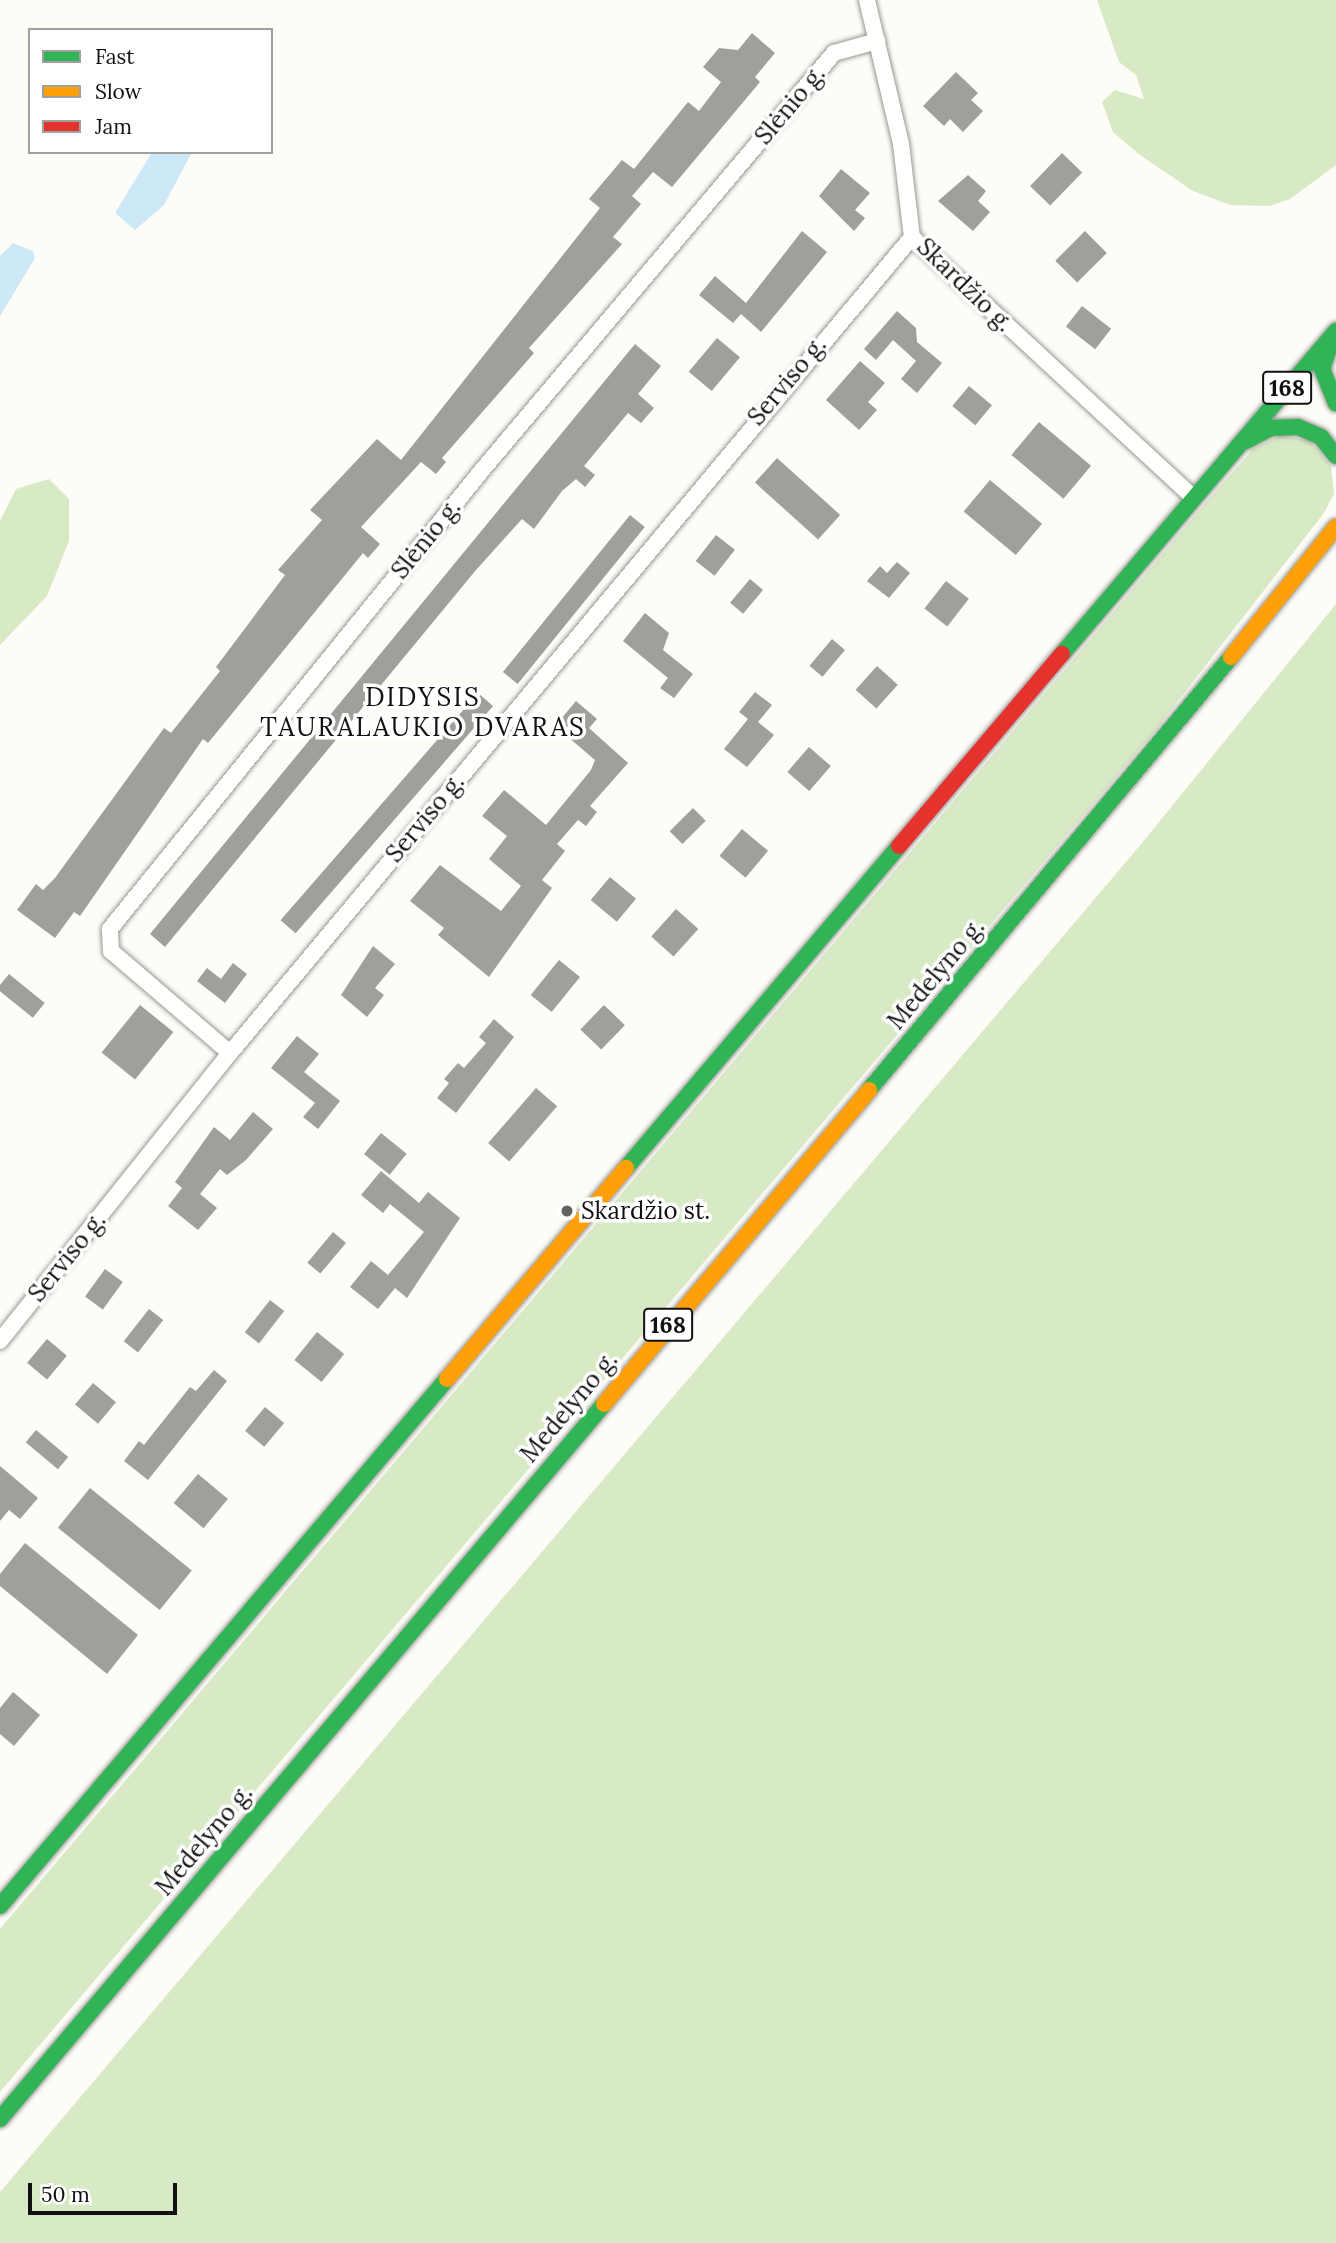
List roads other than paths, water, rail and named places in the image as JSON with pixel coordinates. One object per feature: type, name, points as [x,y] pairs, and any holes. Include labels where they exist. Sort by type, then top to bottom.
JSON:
[{"type":"main road","name":"168","points":[[0,1906],[1335,333]]},
{"type":"main road","points":[[1335,333],[1322,369],[1336,403]]},
{"type":"main road","points":[[1239,444],[1270,428],[1298,427],[1321,437],[1336,456]]},
{"type":"main road","name":"Medelyno g.","points":[[0,2119],[1156,750],[1335,526]]},
{"type":"street","name":"Skardžio g.","points":[[867,0],[901,144],[912,237],[1194,498]]},
{"type":"street","name":"Slėnio g.","points":[[230,1052],[110,951],[110,929],[483,469],[834,53],[877,41]]},
{"type":"street","name":"Serviso g.","points":[[0,1341],[230,1052],[912,237]]},
{"type":"water","points":[[151,154],[191,154],[164,205],[135,230],[115,213]]},
{"type":"water","points":[[13,243],[33,251],[35,258],[0,316],[0,256]]},
{"type":"place","name":"Skardžio st.","points":[[567,1211]]},
{"type":"district","name":"DIDYSIS TAURALAUKIO DVARAS","points":[[423,712]]}]
